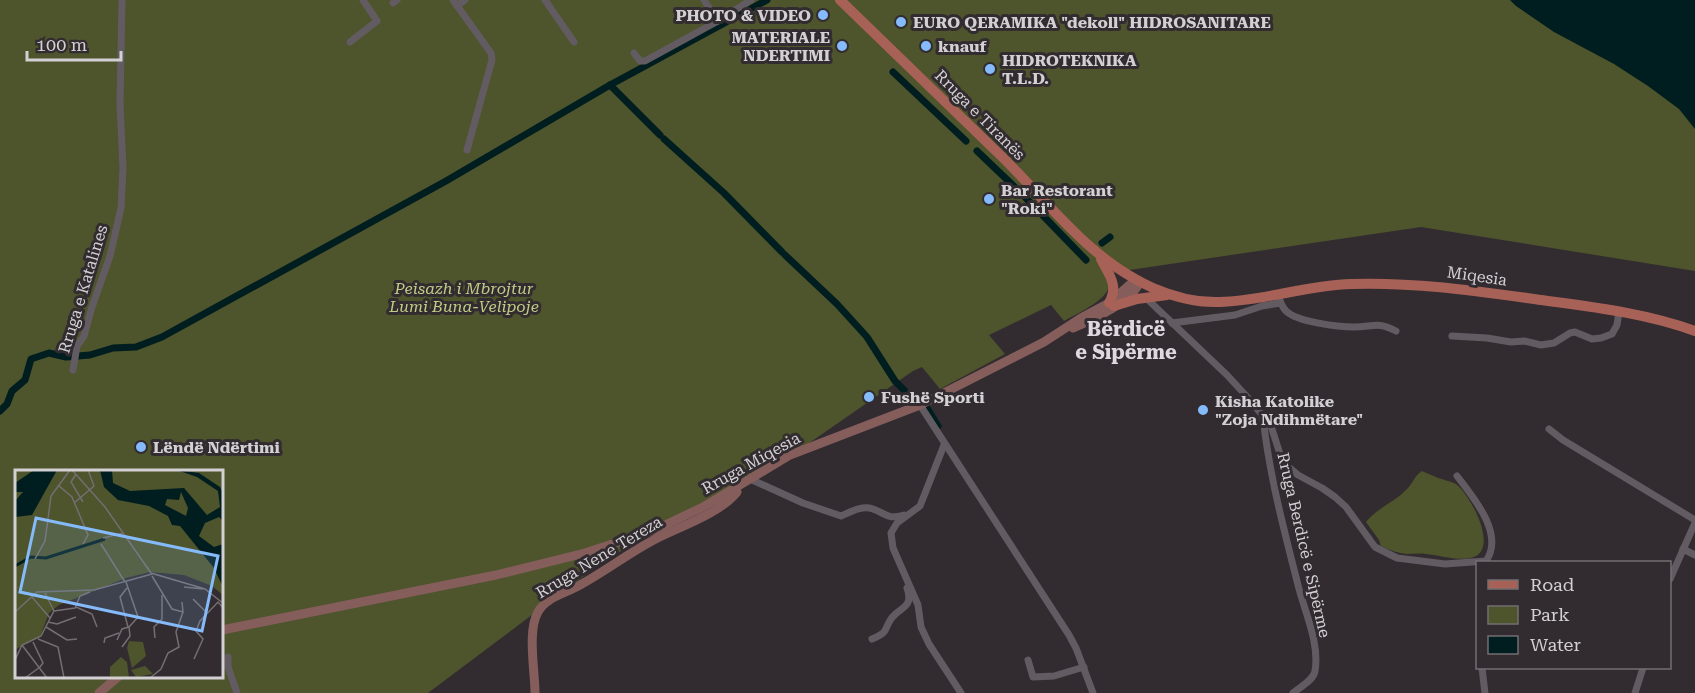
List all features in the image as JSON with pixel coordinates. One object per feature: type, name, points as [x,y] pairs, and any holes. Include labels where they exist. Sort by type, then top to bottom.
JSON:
[{"type":"main road","name":"Rruga e Tiranës","points":[[840,0],[996,150],[1098,254]]},
{"type":"main road","points":[[1098,254],[1123,272],[1176,296]]},
{"type":"main road","points":[[1098,254],[1113,279],[1112,304],[1145,297],[1176,296]]},
{"type":"main road","name":"Rruga Miqesia","points":[[224,630],[496,575],[553,561],[636,536],[689,515],[778,462],[805,449],[933,399],[1057,334],[1081,318],[1112,304],[1138,280]]},
{"type":"main road","name":"Miqesia","points":[[1176,296],[1219,303],[1279,299],[1318,287],[1396,283],[1445,287],[1619,312],[1675,324],[1695,331]]},
{"type":"main road","name":"Rruga Nene Tereza","points":[[535,693],[533,629],[538,611],[555,597],[587,582],[648,543],[723,505],[746,482]]},
{"type":"main road","points":[[99,693],[117,678]]},
{"type":"street","name":"Rruga e Katalines","points":[[73,370],[77,346],[84,336],[103,280],[121,208],[123,168],[120,103],[122,0]]},
{"type":"street","points":[[350,42],[377,21],[363,0]]},
{"type":"street","points":[[465,0],[455,3],[491,53],[492,60],[467,150]]},
{"type":"street","points":[[545,0],[574,42]]},
{"type":"street","points":[[704,0],[718,21]]},
{"type":"street","points":[[634,53],[640,61],[645,61],[751,0]]},
{"type":"street","points":[[1145,297],[1227,375],[1271,426],[1286,465],[1298,475],[1335,496],[1346,507],[1375,547],[1397,558],[1445,564],[1476,562]]},
{"type":"street","points":[[1172,323],[1235,315],[1279,299],[1289,314],[1312,321],[1347,327],[1380,324],[1396,331]]},
{"type":"street","points":[[1452,336],[1511,342],[1524,341],[1541,345],[1554,343],[1570,333],[1592,339],[1601,338],[1612,334],[1617,325],[1619,312]]},
{"type":"street","points":[[921,404],[944,445],[1077,648],[1093,693]]},
{"type":"street","name":"Rruga Berdicë e Sipërme","points":[[1263,417],[1281,520],[1307,612],[1315,652],[1315,673],[1293,693]]},
{"type":"street","points":[[1548,429],[1695,521],[1671,577]]},
{"type":"street","points":[[944,445],[920,506],[897,523],[891,533],[893,548],[918,606],[921,627],[928,644],[961,693]]},
{"type":"street","points":[[1457,476],[1488,524],[1491,553],[1487,561]]},
{"type":"street","points":[[746,482],[841,516],[857,509],[871,508],[889,518],[908,514]]},
{"type":"street","points":[[1683,549],[1695,555]]},
{"type":"street","points":[[872,639],[886,632],[891,619],[909,602],[906,577]]},
{"type":"street","points":[[228,657],[228,667],[237,693]]},
{"type":"street","points":[[1028,660],[1033,677],[1054,676],[1084,667]]},
{"type":"street","points":[[1482,669],[1485,693]]},
{"type":"street","points":[[1635,693],[1643,669]]},
{"type":"green space","name":"Peisazh i Mbrojtur Lumi Buna-Velipoje","points":[[0,0],[1695,0],[1695,271],[1421,227],[1116,272],[1105,278],[1109,284],[1103,297],[1087,309],[1064,321],[1051,305],[989,335],[1005,354],[940,389],[922,367],[913,371],[789,457],[706,501],[601,563],[428,693],[0,693]]},
{"type":"green space","points":[[1422,471],[1456,484],[1468,498],[1483,531],[1482,550],[1476,556],[1458,559],[1407,554],[1381,546],[1366,522],[1402,494]]},
{"type":"water","points":[[1510,0],[1695,0],[1695,129],[1679,109],[1648,86],[1614,64],[1554,32]]},
{"type":"waterway","points":[[0,411],[7,404],[12,391],[25,380],[31,359],[49,353],[66,357],[90,355],[113,348],[136,347],[162,337],[446,181],[610,85],[767,0]]},
{"type":"waterway","points":[[893,72],[966,141]]},
{"type":"waterway","points":[[610,85],[660,135]]},
{"type":"waterway","points":[[664,139],[724,193],[782,252]]},
{"type":"waterway","points":[[977,151],[1086,260]]},
{"type":"waterway","points":[[1102,243],[1110,237]]},
{"type":"waterway","points":[[785,255],[837,304],[867,337],[895,381],[906,392],[924,403],[938,426]]},
{"type":"place","name":"PHOTO & VIDEO","points":[[823,15]]},
{"type":"place","name":"EURO QERAMIKA \"dekoll\" HIDROSANITARE","points":[[901,22]]},
{"type":"place","name":"MATERIALE NDERTIMI","points":[[842,46]]},
{"type":"place","name":"knauf","points":[[926,46]]},
{"type":"place","name":"HIDROTEKNIKA T.L.D.","points":[[990,69]]},
{"type":"place","name":"Bar Restorant \"Roki\"","points":[[989,199]]},
{"type":"place","name":"Fushë Sporti","points":[[869,397]]},
{"type":"place","name":"Kisha Katolike \"Zoja Ndihmëtare\"","points":[[1203,410]]},
{"type":"place","name":"Lëndë Ndërtimi","points":[[141,447]]},
{"type":"district","name":"Bërdicë e Sipërme","points":[[1126,340]]}]
